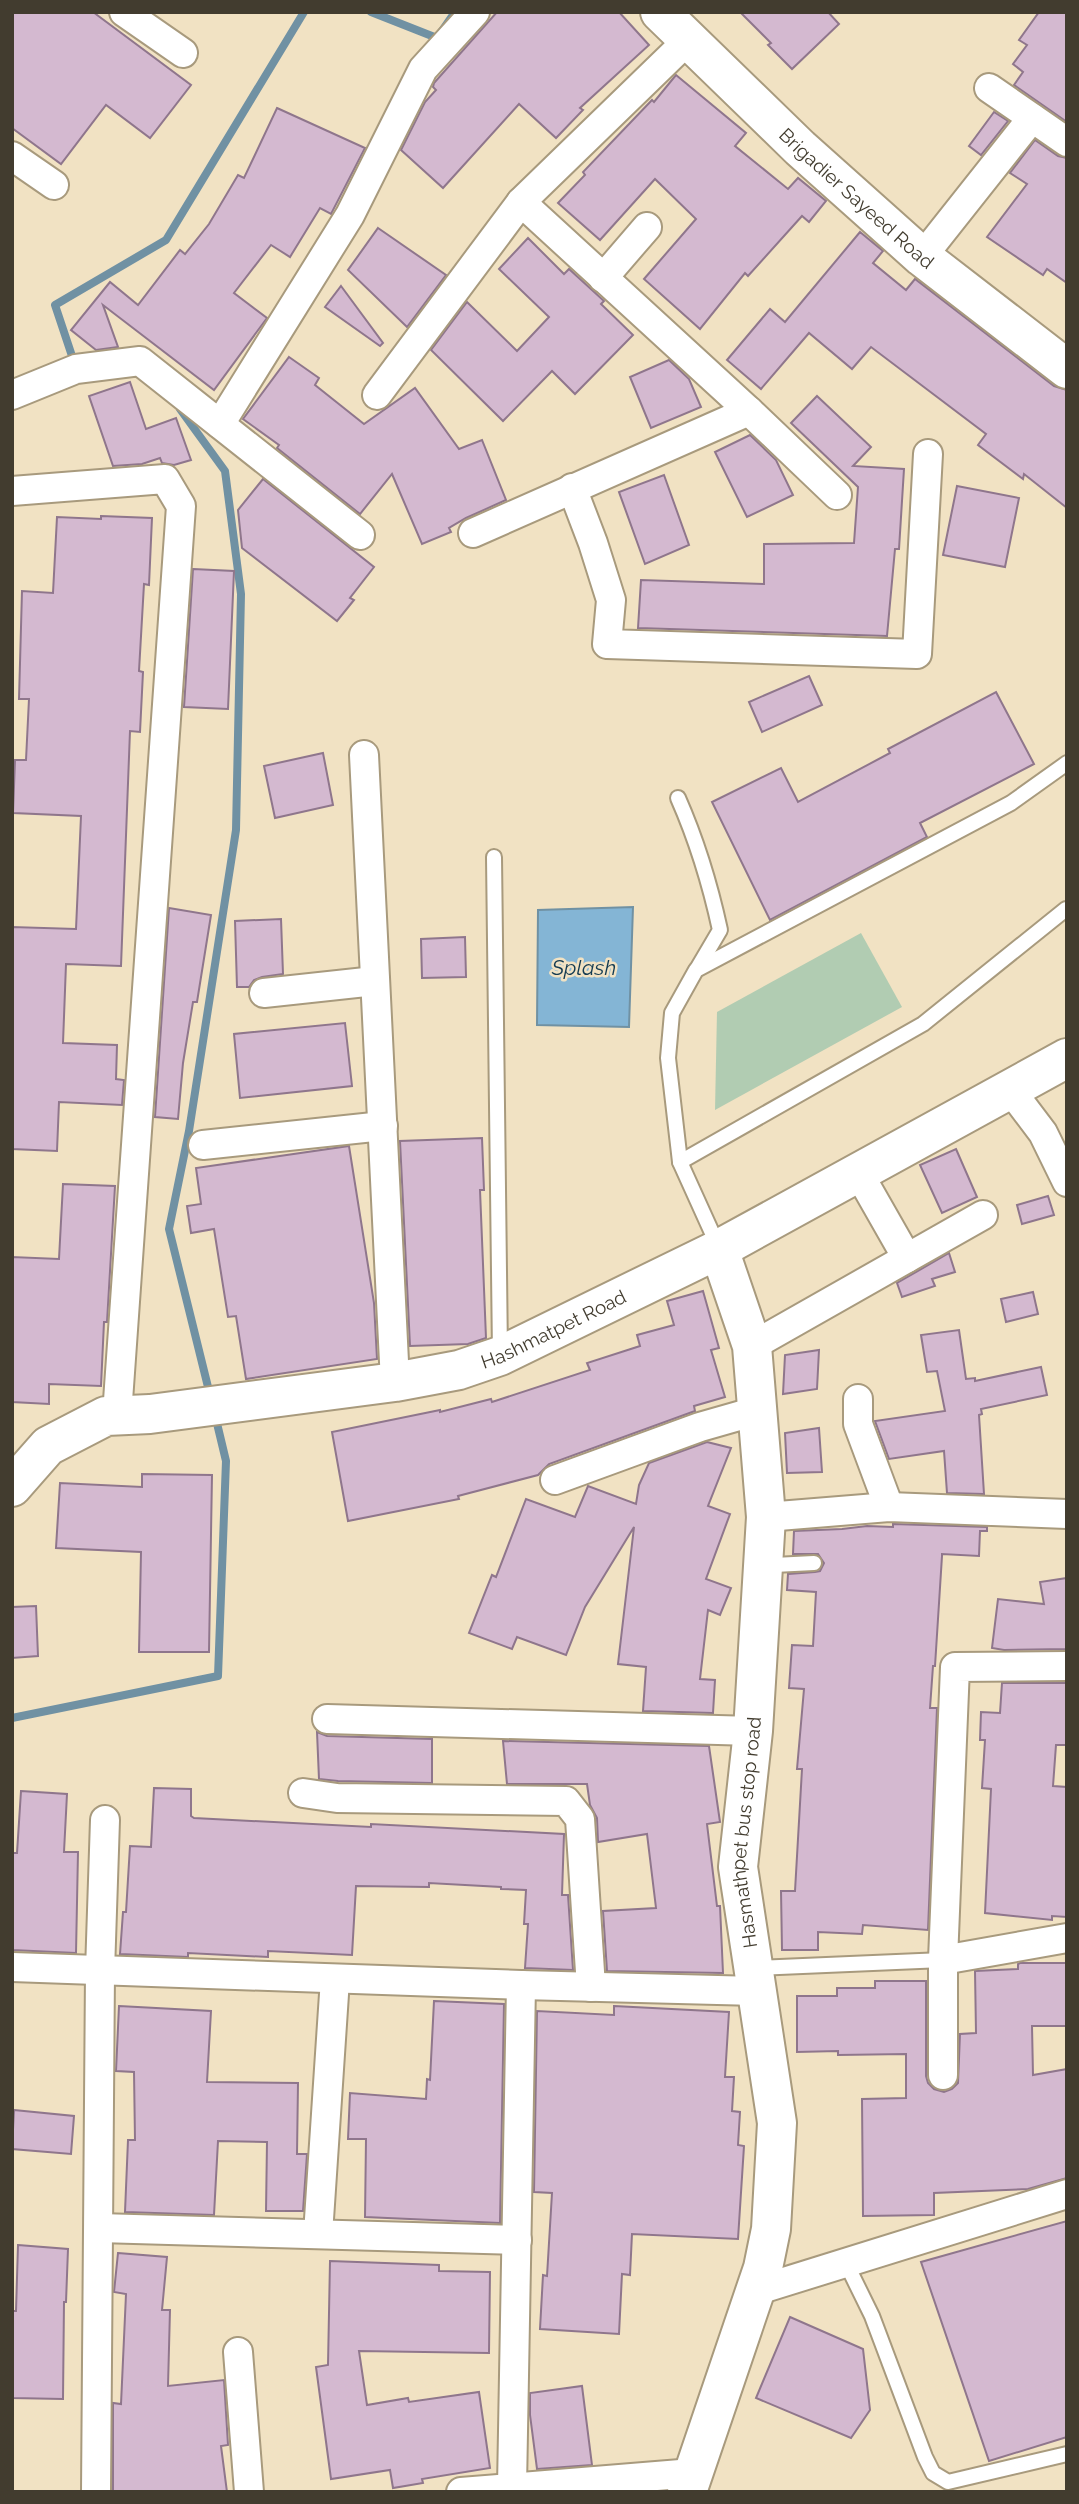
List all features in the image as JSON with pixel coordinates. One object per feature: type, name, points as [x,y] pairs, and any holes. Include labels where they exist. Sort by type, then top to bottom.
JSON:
[{"type":"street","points":[[124,12],[183,53]]},
{"type":"street","points":[[220,424],[350,215],[423,69],[475,12]]},
{"type":"street","name":"Brigadier Sayeed Road","points":[[660,12],[800,148],[922,257],[1067,369]]},
{"type":"street","points":[[377,395],[521,202],[687,41]]},
{"type":"street","points":[[989,88],[1067,142]]},
{"type":"street","points":[[922,257],[1032,118]]},
{"type":"street","points":[[12,156],[54,184]]},
{"type":"street","points":[[521,202],[837,495]]},
{"type":"street","points":[[603,278],[647,226]]},
{"type":"street","points":[[12,395],[76,369],[140,361],[360,535]]},
{"type":"street","points":[[473,533],[749,411]]},
{"type":"street","points":[[572,488],[597,552],[611,600],[607,644],[917,654],[928,454]]},
{"type":"street","points":[[12,491],[164,479],[181,506],[133,1414]]},
{"type":"street","points":[[364,755],[395,1382]]},
{"type":"street","points":[[264,993],[375,981]]},
{"type":"street","name":"Hashmatpet Road","points":[[12,1488],[48,1446],[106,1416],[395,1382],[459,1370],[500,1356],[719,1250],[1067,1058]]},
{"type":"street","points":[[1009,1088],[1043,1133],[1067,1182]]},
{"type":"street","points":[[203,1144],[383,1126]]},
{"type":"street","points":[[859,1172],[907,1258]]},
{"type":"street","points":[[752,1346],[983,1215]]},
{"type":"street","name":"Hasmathpet bus stop road","points":[[690,2483],[763,2268],[771,2229],[777,2123],[738,1867],[752,1731],[766,1517],[752,1346],[719,1250]]},
{"type":"street","points":[[858,1399],[858,1424],[888,1507]]},
{"type":"street","points":[[555,1480],[700,1427],[756,1411]]},
{"type":"street","points":[[766,1517],[888,1507],[1067,1514]]},
{"type":"street","points":[[943,2075],[943,1960],[955,1667],[1067,1665]]},
{"type":"street","points":[[327,1719],[752,1731]]},
{"type":"street","points":[[303,1793],[337,1798],[566,1801],[580,1819],[591,1987]]},
{"type":"street","points":[[96,2492],[100,1971],[105,1820]]},
{"type":"street","points":[[943,1960],[1067,1938]]},
{"type":"street","points":[[12,1967],[591,1987],[755,1979]]},
{"type":"street","points":[[318,2234],[335,1979]]},
{"type":"street","points":[[512,2487],[521,1985]]},
{"type":"street","points":[[755,2291],[1067,2194]]},
{"type":"street","points":[[99,2228],[517,2240]]},
{"type":"street","points":[[238,2352],[249,2492]]},
{"type":"street","points":[[461,2492],[512,2487],[690,2483]]},
{"type":"lane","points":[[696,970],[1011,803],[1067,763]]},
{"type":"lane","points":[[678,798],[710,884],[720,930],[672,1013],[668,1058],[680,1162],[719,1250]]},
{"type":"lane","points":[[494,857],[500,1356]]},
{"type":"lane","points":[[680,1162],[923,1024],[1066,909]]},
{"type":"lane","points":[[762,1578],[774,1565],[814,1563]]},
{"type":"lane","points":[[755,1979],[943,1960]]},
{"type":"lane","points":[[846,2263],[872,2316],[933,2473],[948,2482],[1067,2454]]},
{"type":"green space","points":[[861,933],[902,1007],[715,1110],[717,1012]]},
{"type":"water","name":"Splash","points":[[633,907],[629,1027],[537,1025],[538,910]]},
{"type":"building","points":[[12,12],[93,12],[191,85],[150,138],[106,105],[61,164],[12,128]]},
{"type":"building","points":[[497,12],[619,12],[649,45],[580,108],[583,110],[556,138],[519,104],[443,188],[401,150],[425,102],[436,90],[434,83]]},
{"type":"building","points":[[740,12],[828,12],[839,24],[792,69]]},
{"type":"building","points":[[1039,12],[1067,12],[1067,122],[1014,85],[1023,72],[1013,64],[1027,45],[1019,40]]},
{"type":"building","points":[[676,75],[746,133],[735,146],[788,189],[798,178],[826,201],[809,222],[802,216],[748,276],[745,273],[700,329],[644,279],[696,219],[655,179],[600,240],[558,203],[585,175],[583,172],[652,100],[654,102]]},
{"type":"building","points":[[277,108],[365,148],[331,214],[320,208],[290,257],[271,245],[234,293],[267,318],[214,390],[103,305],[118,347],[96,350],[71,330],[110,282],[138,305],[180,250],[185,254],[209,224],[238,175],[244,178]]},
{"type":"building","points":[[994,112],[1008,121],[981,155],[969,146]]},
{"type":"building","points":[[1035,140],[1058,156],[1067,158],[1067,283],[1047,269],[1043,275],[987,237],[1027,184],[1010,173]]},
{"type":"building","points":[[378,228],[446,275],[407,327],[348,270]]},
{"type":"building","points":[[860,232],[883,251],[873,263],[906,290],[915,279],[1054,386],[1067,390],[1067,508],[1024,474],[1023,479],[978,445],[986,434],[871,347],[852,369],[809,333],[761,389],[727,360],[770,309],[785,322]]},
{"type":"building","points":[[528,238],[564,274],[569,269],[604,301],[601,304],[633,335],[575,394],[552,371],[503,421],[431,350],[467,302],[517,351],[549,317],[499,269]]},
{"type":"building","points":[[341,286],[383,343],[380,346],[325,307]]},
{"type":"building","points":[[289,357],[319,378],[315,385],[364,424],[415,388],[459,449],[482,440],[506,500],[466,518],[449,528],[451,532],[422,544],[392,474],[360,514],[277,448],[279,445],[243,419]]},
{"type":"building","points":[[669,360],[689,379],[701,407],[651,428],[630,377]]},
{"type":"building","points":[[130,382],[146,429],[176,418],[191,460],[174,465],[162,463],[160,458],[142,464],[113,466],[89,396]]},
{"type":"building","points":[[817,396],[871,447],[853,466],[904,469],[899,549],[895,549],[887,636],[638,628],[641,580],[764,584],[764,544],[854,543],[858,487],[791,423]]},
{"type":"building","points":[[750,435],[776,460],[793,495],[747,517],[715,452]]},
{"type":"building","points":[[664,475],[689,545],[645,564],[619,492]]},
{"type":"building","points":[[263,479],[374,567],[350,598],[354,600],[337,621],[242,548],[238,510]]},
{"type":"building","points":[[957,486],[1019,498],[1005,567],[943,555]]},
{"type":"building","points":[[101,516],[152,518],[149,585],[144,584],[139,671],[143,672],[140,732],[130,731],[121,966],[66,964],[63,1043],[117,1045],[116,1079],[124,1080],[122,1105],[59,1102],[57,1151],[12,1149],[12,927],[76,929],[81,816],[13,813],[15,760],[26,760],[29,699],[19,699],[22,591],[53,593],[57,517],[101,519]]},
{"type":"building","points":[[193,569],[234,571],[228,709],[184,707]]},
{"type":"building","points":[[809,676],[822,705],[762,732],[749,702]]},
{"type":"building","points":[[996,692],[1034,764],[920,823],[927,837],[770,920],[712,802],[781,768],[798,802],[890,753],[888,749]]},
{"type":"building","points":[[323,753],[333,805],[275,818],[264,766]]},
{"type":"building","points":[[169,908],[211,915],[197,1002],[193,1002],[183,1063],[178,1119],[155,1117]]},
{"type":"building","points":[[281,919],[283,974],[254,980],[249,987],[237,987],[235,921]]},
{"type":"building","points":[[465,937],[466,977],[422,978],[421,939]]},
{"type":"building","points":[[345,1023],[352,1086],[240,1098],[234,1034]]},
{"type":"building","points":[[482,1138],[484,1190],[480,1190],[486,1338],[468,1344],[410,1346],[400,1141]]},
{"type":"building","points":[[349,1146],[374,1303],[377,1359],[246,1379],[236,1316],[228,1317],[214,1229],[191,1233],[187,1206],[201,1204],[196,1168]]},
{"type":"building","points":[[956,1149],[977,1197],[942,1213],[920,1165]]},
{"type":"building","points":[[63,1184],[115,1186],[101,1386],[49,1384],[49,1404],[12,1402],[12,1257],[59,1259]]},
{"type":"building","points":[[1048,1196],[1054,1215],[1022,1224],[1017,1205]]},
{"type":"building","points":[[949,1253],[955,1272],[932,1279],[935,1286],[902,1297],[897,1283]]},
{"type":"building","points":[[703,1291],[719,1348],[711,1350],[725,1397],[694,1406],[695,1411],[549,1464],[538,1475],[458,1496],[459,1499],[348,1521],[332,1432],[440,1412],[491,1399],[492,1402],[590,1370],[587,1363],[640,1346],[637,1335],[674,1325],[667,1301]]},
{"type":"building","points":[[1033,1292],[1038,1314],[1006,1322],[1001,1299]]},
{"type":"building","points":[[959,1330],[966,1379],[975,1378],[975,1381],[1041,1367],[1047,1395],[981,1409],[982,1414],[979,1415],[984,1494],[947,1493],[944,1451],[889,1459],[875,1421],[945,1411],[937,1371],[927,1372],[921,1335]]},
{"type":"building","points":[[819,1350],[817,1389],[783,1394],[785,1355]]},
{"type":"building","points":[[819,1428],[822,1472],[787,1473],[785,1433]]},
{"type":"building","points":[[707,1442],[731,1448],[708,1506],[730,1514],[706,1579],[731,1588],[720,1615],[708,1610],[700,1679],[715,1680],[713,1713],[643,1711],[646,1667],[618,1664],[634,1527],[585,1607],[566,1655],[517,1637],[512,1649],[469,1633],[492,1575],[496,1577],[526,1499],[575,1517],[588,1486],[636,1504],[639,1485],[649,1463]]},
{"type":"building","points":[[142,1474],[212,1475],[209,1652],[139,1652],[141,1552],[56,1548],[60,1483],[142,1487]]},
{"type":"building","points":[[893,1524],[987,1527],[987,1531],[980,1531],[979,1556],[942,1554],[930,1708],[937,1708],[928,1930],[863,1925],[862,1934],[818,1932],[818,1950],[782,1950],[781,1891],[795,1891],[802,1769],[797,1769],[804,1689],[789,1688],[792,1645],[813,1646],[816,1592],[787,1590],[788,1574],[820,1571],[824,1563],[818,1554],[793,1554],[794,1531],[893,1527]]},
{"type":"building","points":[[1067,1578],[1067,1649],[992,1648],[998,1599],[1044,1604],[1040,1582]]},
{"type":"building","points":[[36,1606],[38,1656],[12,1658],[12,1607]]},
{"type":"building","points":[[1002,1683],[1067,1683],[1067,1745],[1056,1745],[1053,1786],[1067,1787],[1067,1917],[1052,1916],[1052,1920],[985,1913],[991,1789],[982,1788],[985,1740],[980,1740],[981,1712],[1000,1713]]},
{"type":"building","points":[[317,1732],[327,1736],[432,1739],[432,1783],[319,1779]]},
{"type":"building","points":[[503,1741],[709,1746],[720,1822],[707,1824],[717,1906],[720,1906],[723,1973],[607,1971],[603,1911],[656,1908],[647,1834],[598,1842],[597,1818],[590,1805],[587,1784],[507,1784]]},
{"type":"building","points":[[154,1788],[191,1789],[191,1816],[194,1818],[564,1834],[562,1895],[568,1895],[573,1970],[525,1968],[528,1924],[524,1924],[526,1890],[429,1883],[429,1887],[356,1886],[352,1955],[268,1951],[268,1957],[188,1953],[188,1957],[120,1954],[123,1912],[126,1912],[130,1846],[151,1847]]},
{"type":"building","points":[[21,1791],[67,1794],[64,1852],[78,1852],[76,1953],[12,1950],[12,1853],[17,1853]]},
{"type":"building","points":[[1020,1963],[1067,1963],[1067,2026],[1032,2026],[1033,2075],[1067,2069],[1067,2178],[1028,2189],[934,2193],[934,2215],[863,2216],[862,2099],[906,2098],[906,2054],[838,2055],[838,2051],[797,2052],[797,1996],[837,1996],[837,1988],[875,1988],[875,1981],[926,1981],[926,2076],[934,2089],[944,2092],[958,2083],[960,2034],[976,2033],[975,1971],[1018,1969]]},
{"type":"building","points":[[434,2001],[504,2004],[500,2223],[365,2217],[366,2139],[348,2139],[350,2093],[426,2099],[427,2079],[430,2080]]},
{"type":"building","points":[[119,2006],[211,2011],[207,2082],[298,2083],[297,2154],[307,2154],[303,2211],[266,2211],[267,2142],[218,2141],[214,2215],[125,2212],[128,2140],[135,2140],[134,2072],[116,2071]]},
{"type":"building","points":[[614,2006],[729,2012],[725,2077],[734,2077],[732,2111],[740,2112],[738,2145],[744,2146],[738,2239],[632,2234],[630,2275],[622,2274],[619,2334],[540,2329],[543,2275],[547,2276],[552,2193],[534,2192],[537,2011],[614,2015]]},
{"type":"building","points":[[14,2110],[74,2116],[71,2154],[12,2149]]},
{"type":"building","points":[[1067,2221],[1067,2437],[989,2461],[921,2262]]},
{"type":"building","points":[[18,2245],[68,2249],[64,2302],[63,2399],[12,2398],[12,2311],[16,2311]]},
{"type":"building","points":[[118,2253],[167,2257],[162,2310],[170,2310],[168,2386],[224,2380],[228,2445],[221,2446],[227,2492],[113,2492],[113,2403],[121,2404],[126,2294],[114,2292]]},
{"type":"building","points":[[330,2261],[439,2265],[439,2271],[490,2272],[489,2353],[359,2351],[367,2405],[408,2398],[409,2402],[479,2392],[490,2468],[422,2479],[423,2483],[393,2488],[390,2470],[331,2479],[316,2367],[328,2365]]},
{"type":"building","points":[[790,2317],[863,2349],[870,2410],[851,2438],[756,2398]]},
{"type":"building","points":[[582,2386],[592,2465],[537,2469],[530,2393]]},
{"type":"waterway","points":[[75,365],[55,305],[166,240],[304,12]]},
{"type":"waterway","points":[[371,12],[437,38],[455,12]]},
{"type":"waterway","points":[[180,409],[225,471],[241,594],[236,830],[189,1131],[169,1229],[210,1395]]},
{"type":"waterway","points":[[12,1718],[218,1676],[226,1461],[215,1415]]}]
